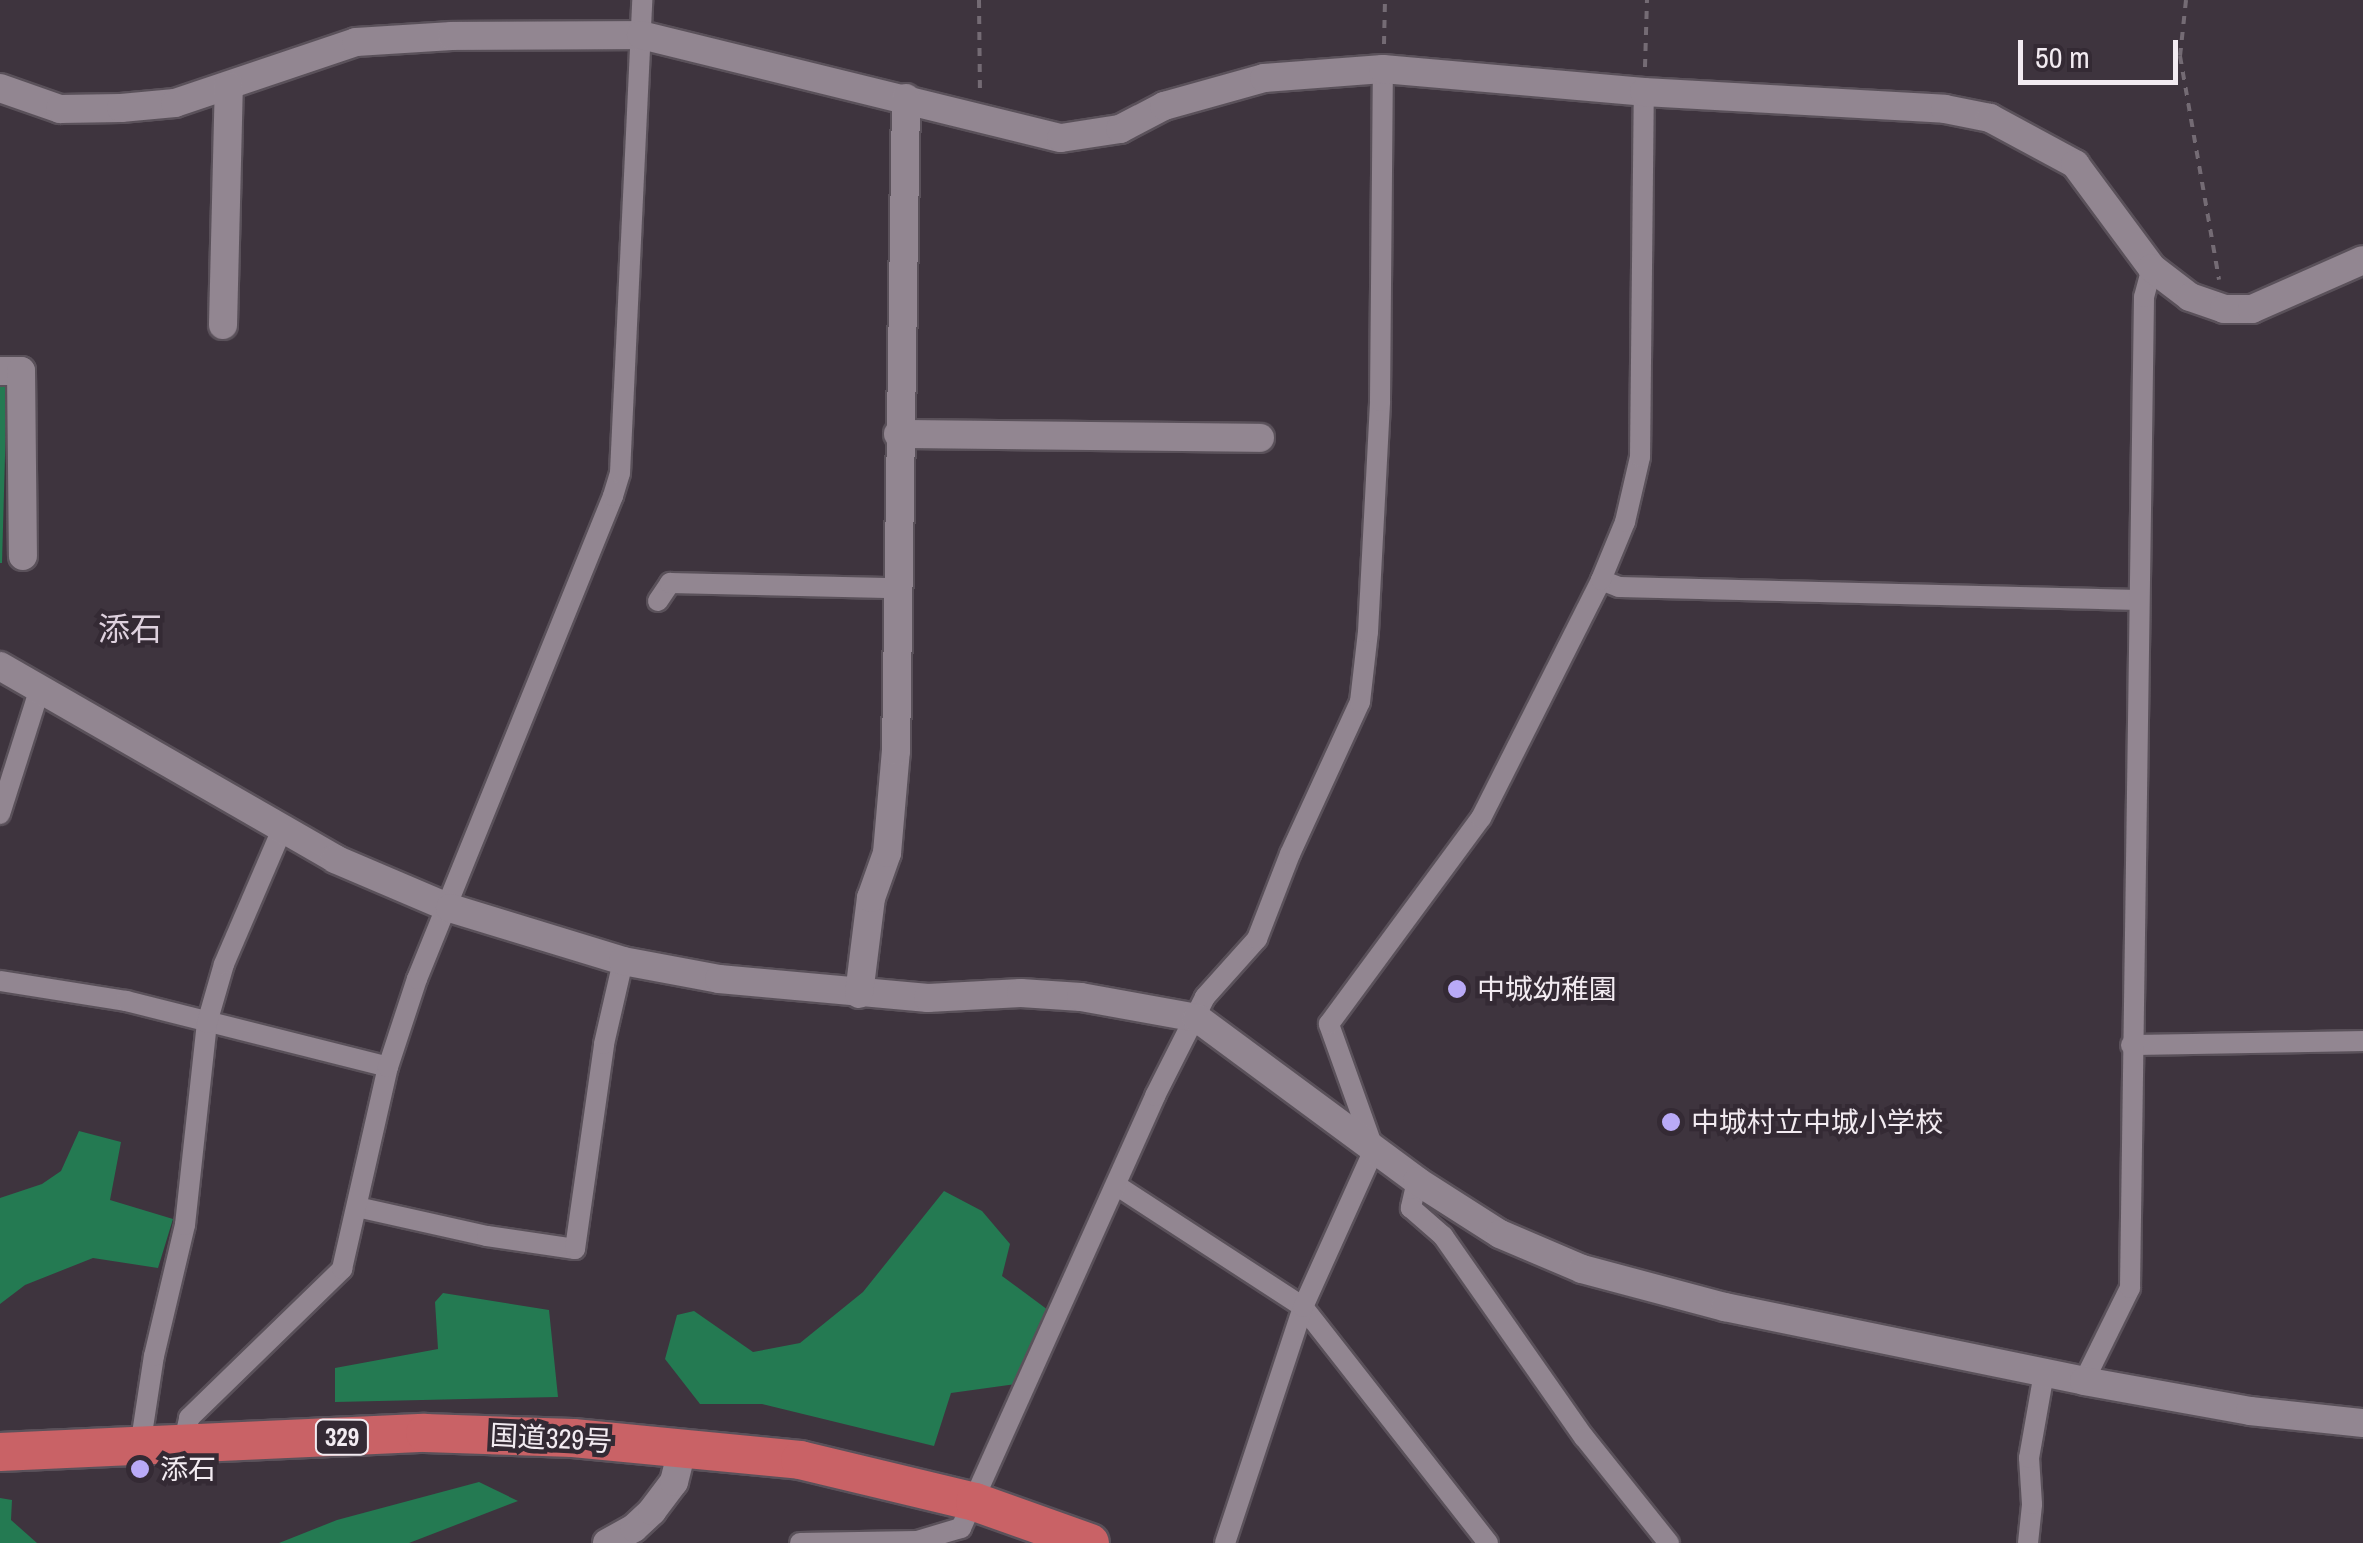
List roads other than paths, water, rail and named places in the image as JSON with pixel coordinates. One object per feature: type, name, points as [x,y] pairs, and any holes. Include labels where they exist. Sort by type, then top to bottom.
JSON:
[{"type":"highway","name":"国道329号","points":[[0,1452],[426,1433],[574,1438],[800,1460],[975,1502],[1090,1543]]},
{"type":"street","points":[[184,1444],[189,1418],[342,1269],[388,1067],[417,979],[450,908],[620,473],[642,0]]},
{"type":"street","points":[[0,88],[60,109],[121,108],[176,103],[356,42],[452,36],[641,34],[1062,138],[1120,129],[1164,106],[1264,78],[1383,69],[1644,92],[1945,109],[1990,118],[2075,164],[2152,268],[2190,296],[2224,309],[2252,309],[2284,298],[2363,260]]},
{"type":"street","points":[[800,1543],[917,1541],[961,1528],[1155,1096],[1205,997],[1258,939],[1290,854],[1360,702],[1368,632],[1380,401],[1383,69]]},
{"type":"street","points":[[223,325],[229,86]]},
{"type":"street","points":[[1225,1543],[1303,1307],[1374,1150],[1328,1024],[1481,818],[1602,580],[1625,522],[1640,457],[1644,92]]},
{"type":"street","points":[[859,994],[872,898],[887,853],[896,751],[906,98]]},
{"type":"street","points":[[2084,1381],[2130,1288],[2144,297],[2152,268]]},
{"type":"street","points":[[0,371],[21,371],[22,556]]},
{"type":"street","points":[[898,434],[1260,438]]},
{"type":"street","points":[[1602,580],[1619,587],[2138,600]]},
{"type":"street","points":[[658,601],[670,584],[897,588]]},
{"type":"street","points":[[0,666],[335,859],[450,908],[623,961],[719,979],[859,994],[1082,997],[1197,1018],[1417,1181],[1500,1234],[1582,1269],[1725,1307],[2084,1381],[2250,1411],[2363,1423]]},
{"type":"street","points":[[0,814],[40,688]]},
{"type":"street","points":[[140,1446],[154,1356],[185,1225],[207,1022],[224,964],[284,827]]},
{"type":"street","points":[[357,1207],[488,1236],[575,1249],[604,1044],[623,961]]},
{"type":"street","points":[[0,981],[126,1002],[388,1067]]},
{"type":"street","points":[[2131,1045],[2363,1042]]},
{"type":"street","points":[[1417,1181],[1411,1208],[1444,1236],[1584,1436],[1669,1543]]},
{"type":"street","points":[[1116,1185],[1303,1307],[1488,1543]]},
{"type":"street","points":[[2028,1543],[2032,1504],[2029,1458],[2044,1373]]},
{"type":"street","points":[[607,1543],[652,1512],[674,1482],[683,1448]]},
{"type":"place","name":"中城幼稚園","points":[[1457,989]]},
{"type":"place","name":"中城村立中城小学校","points":[[1671,1122]]},
{"type":"place","name":"添石","points":[[140,1469]]},
{"type":"district","name":"添石","points":[[130,629]]}]
